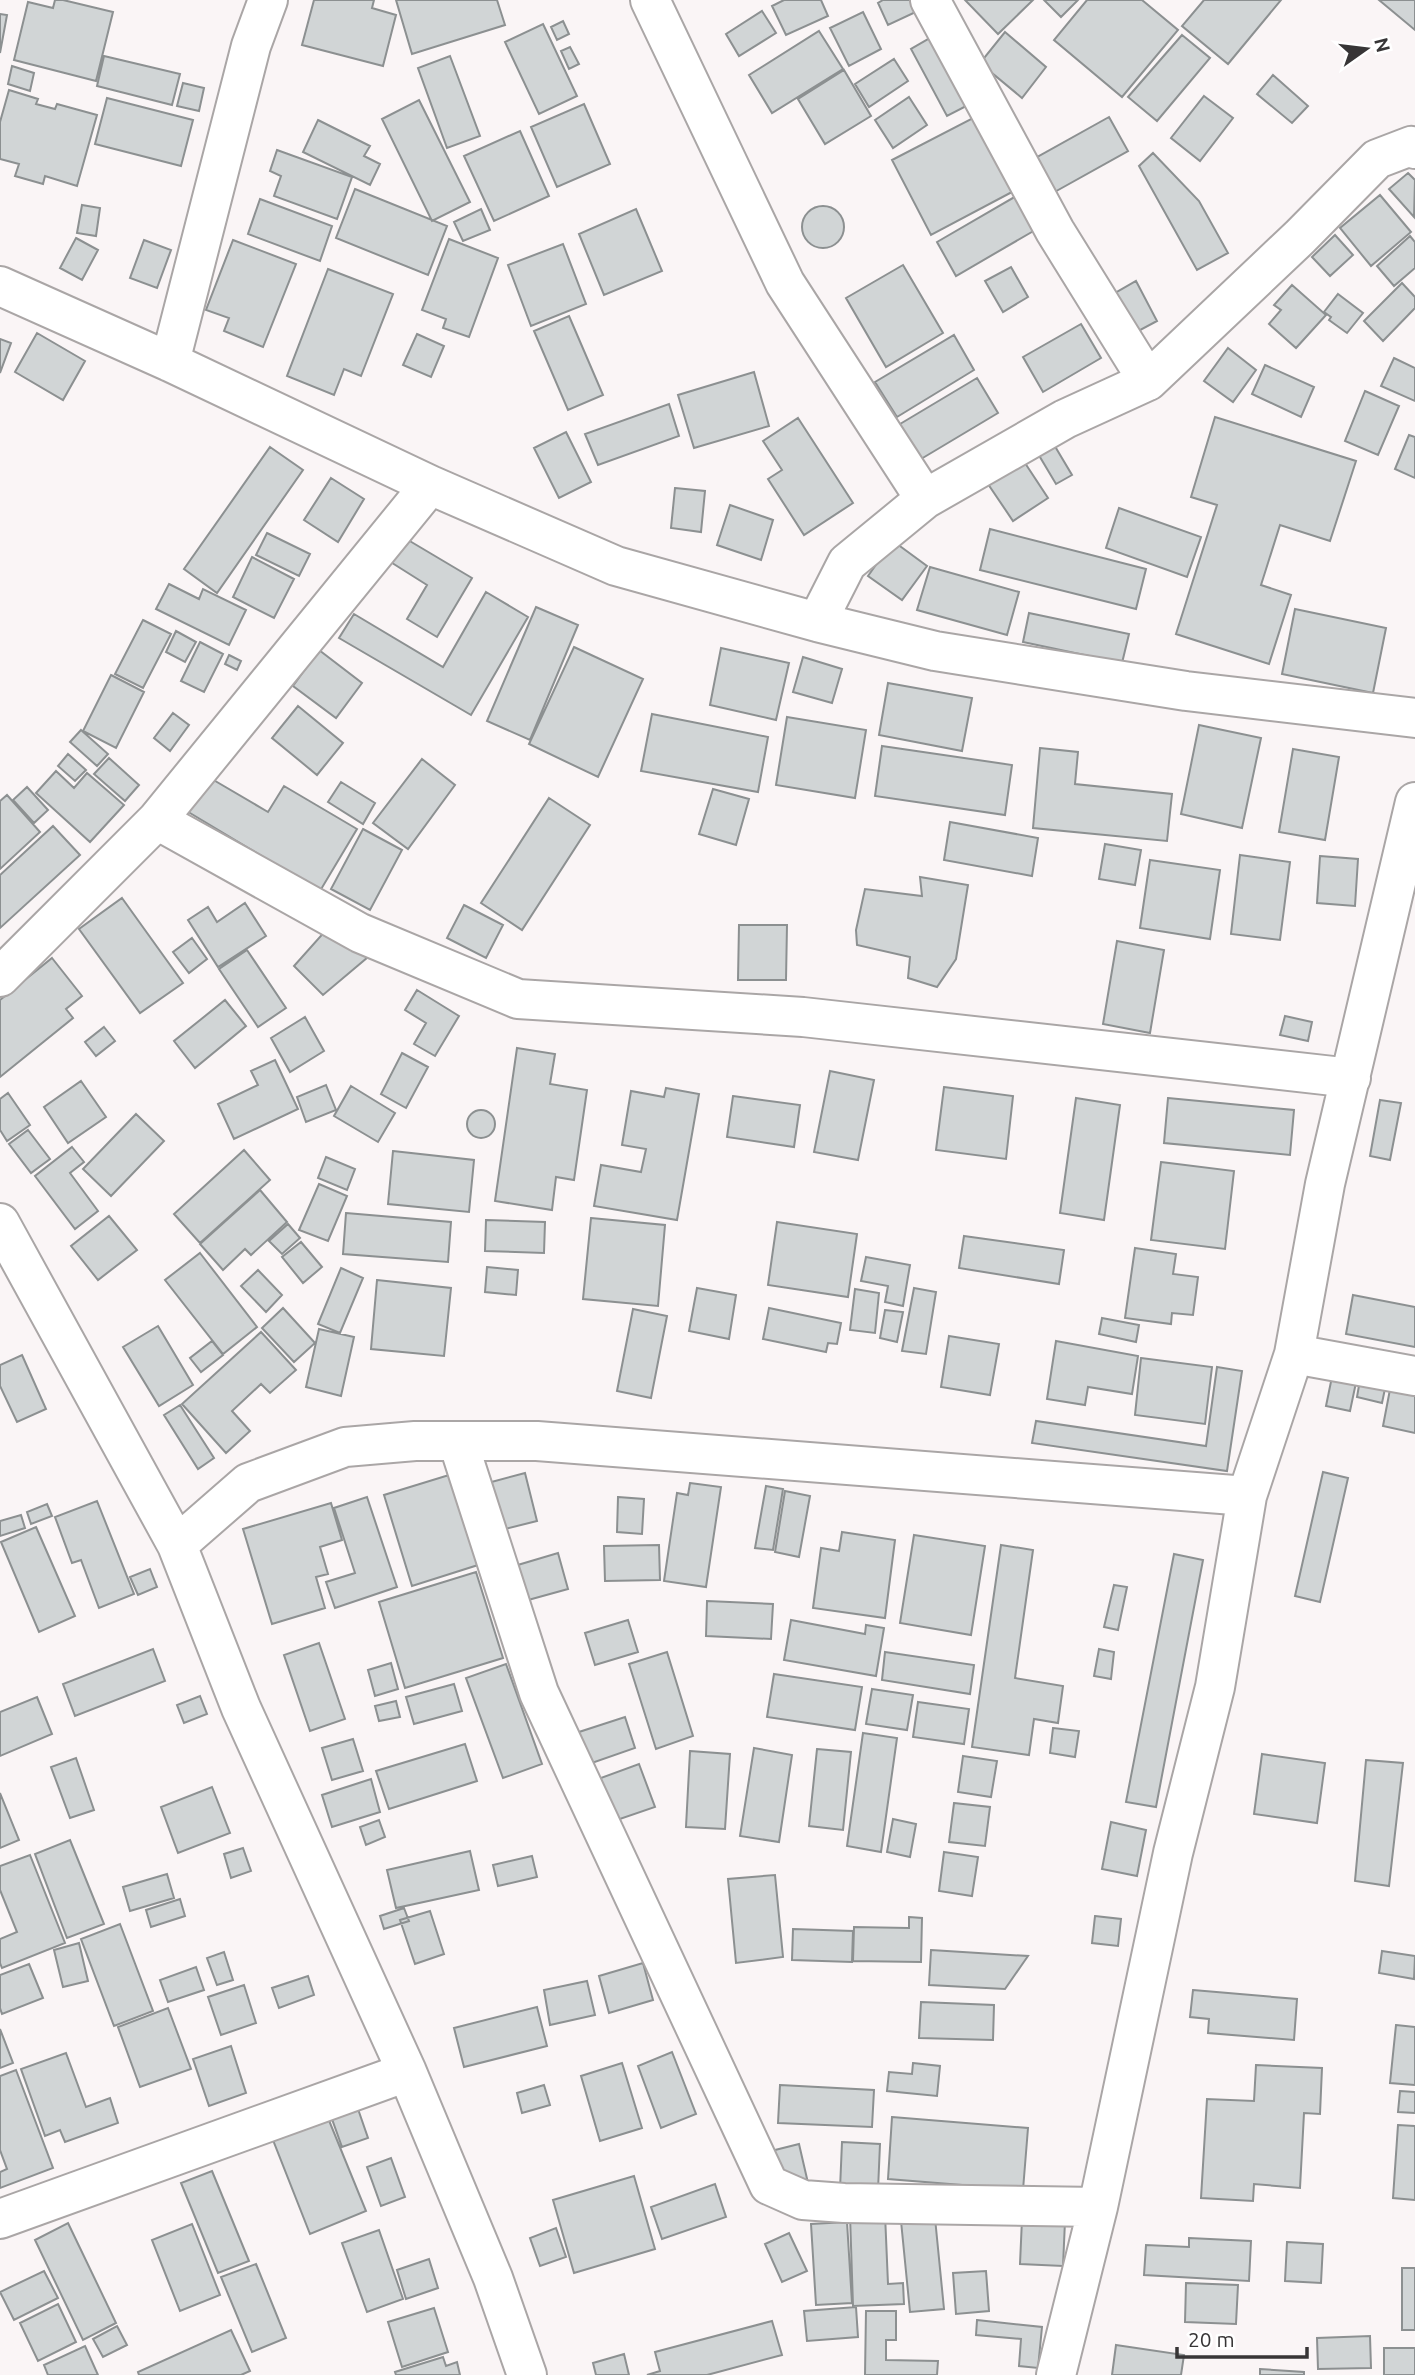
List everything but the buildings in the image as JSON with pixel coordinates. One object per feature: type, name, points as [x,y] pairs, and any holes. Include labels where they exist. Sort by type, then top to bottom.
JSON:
[{"type":"street","points":[[170,362],[251,46],[268,0]]},
{"type":"street","points":[[650,0],[785,284],[925,499]]},
{"type":"street","points":[[930,0],[1055,231],[1149,381]]},
{"type":"street","points":[[817,622],[847,563],[925,499],[1065,419],[1149,381],[1300,237],[1377,159],[1411,146],[1415,149]]},
{"type":"street","points":[[0,286],[170,362],[430,485],[616,566],[817,622],[934,651],[1186,691],[1415,718]]},
{"type":"street","points":[[0,977],[157,820],[430,485]]},
{"type":"street","points":[[1056,2375],[1098,2207],[1172,1853],[1215,1687],[1247,1496],[1294,1354],[1325,1184],[1415,802]]},
{"type":"street","points":[[157,820],[360,933],[518,999],[803,1017],[1351,1078]]},
{"type":"street","points":[[0,1223],[177,1545],[241,1708],[407,2071],[493,2278],[527,2375]]},
{"type":"street","points":[[1294,1354],[1415,1376]]},
{"type":"street","points":[[177,1545],[248,1483],[345,1447],[415,1441],[537,1441],[1247,1496]]},
{"type":"street","points":[[458,1441],[539,1693],[769,2185],[803,2200],[816,2202],[1098,2207]]},
{"type":"street","points":[[0,2219],[407,2071]]}]
